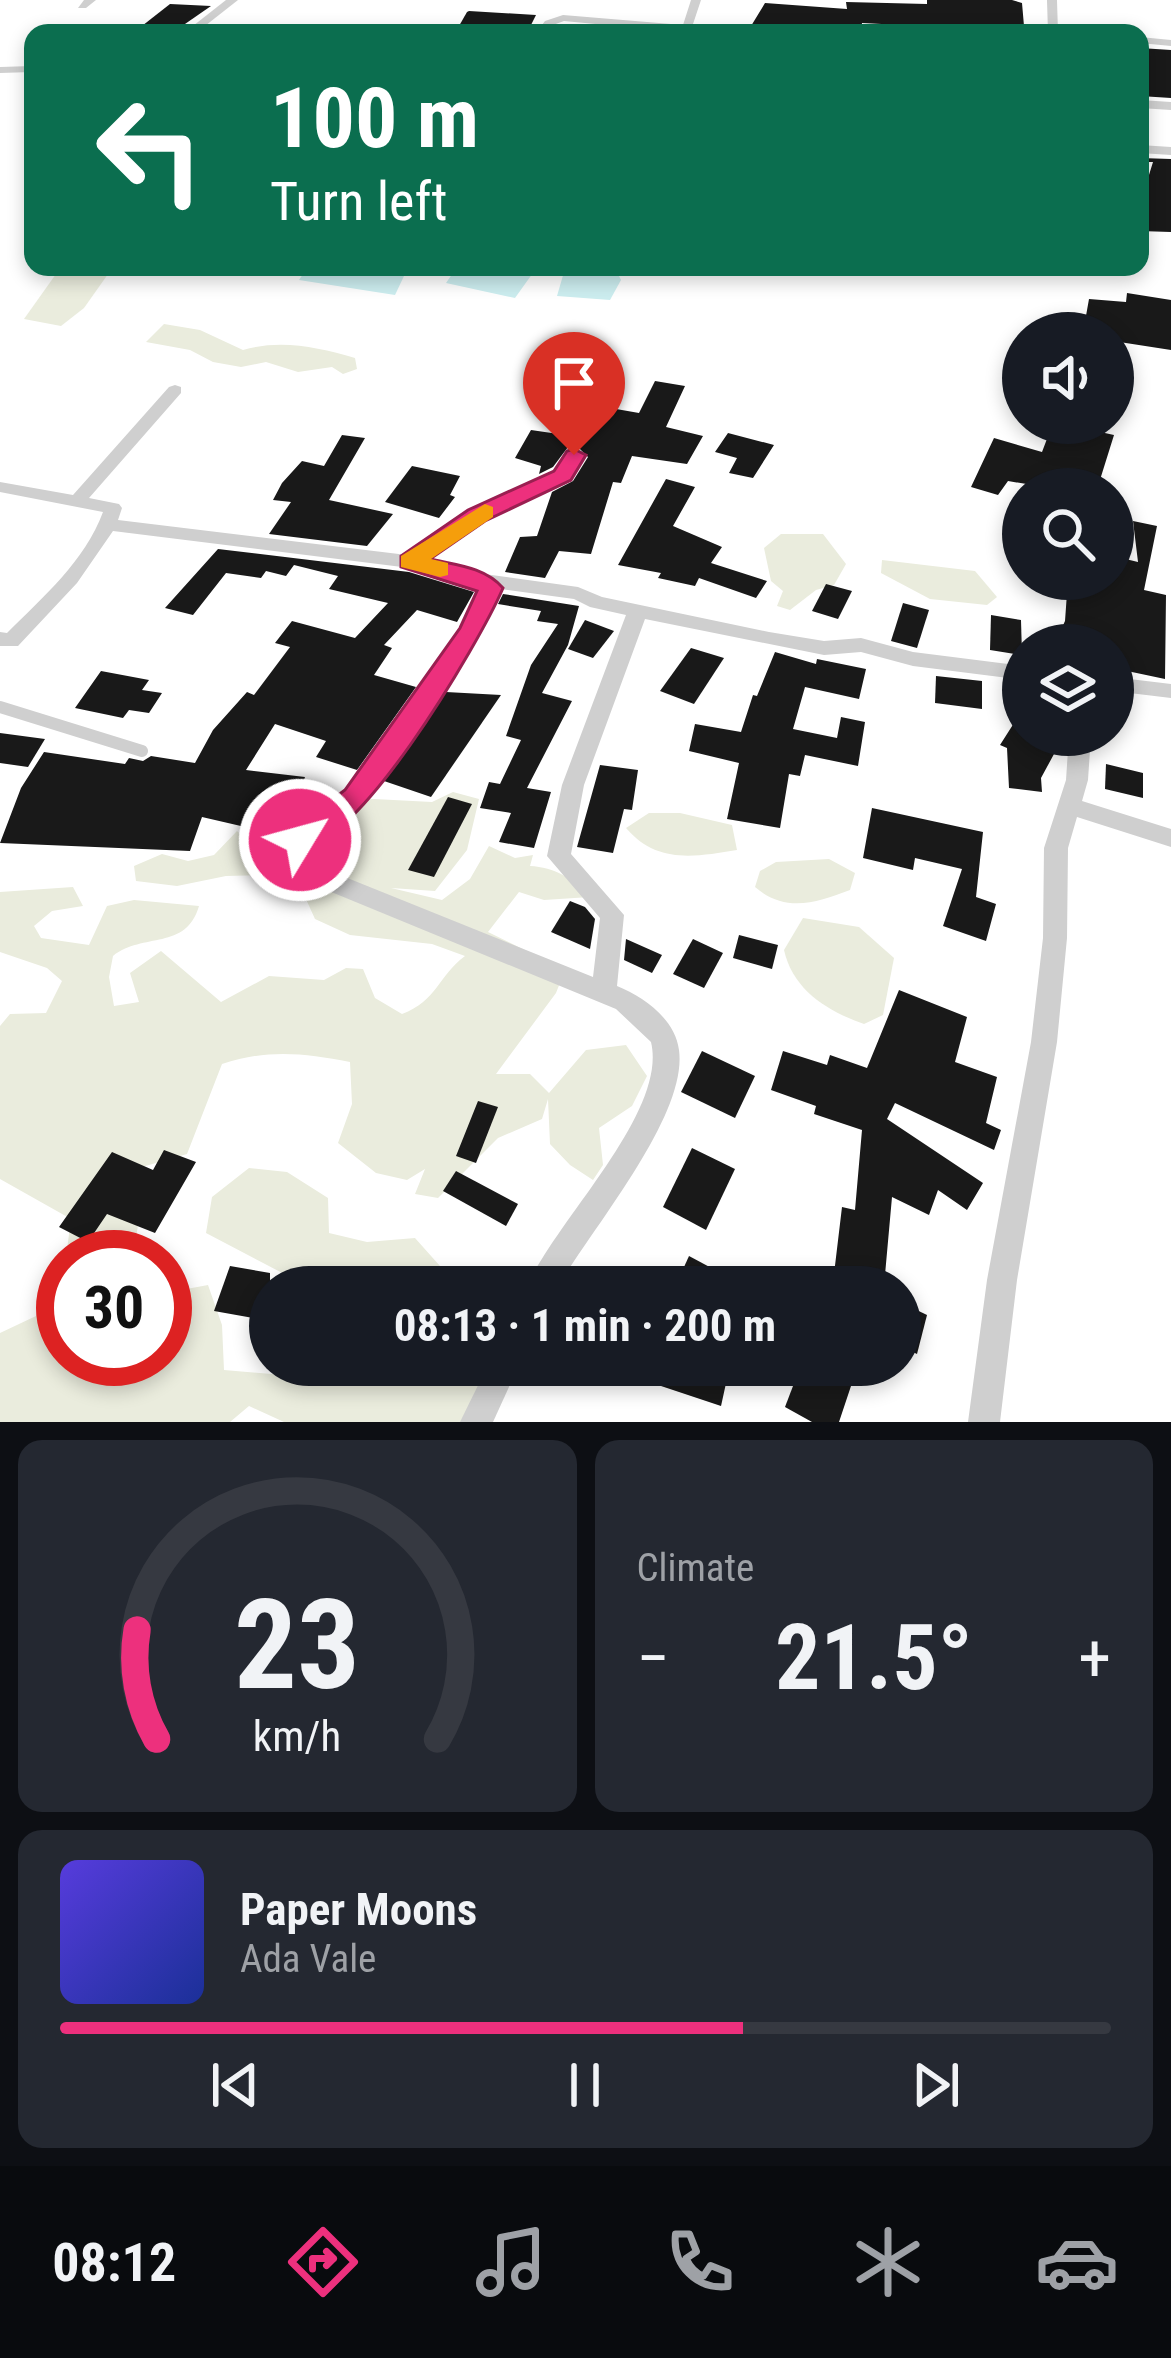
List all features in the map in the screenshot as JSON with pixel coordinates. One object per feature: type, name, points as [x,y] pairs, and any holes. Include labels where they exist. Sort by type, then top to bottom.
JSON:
[{"type":"street","points":[[200,24],[233,0]]},
{"type":"street","points":[[549,24],[563,19],[619,24]]},
{"type":"street","points":[[77,501],[175,390]]},
{"type":"street","points":[[410,562],[476,516],[563,476],[574,455]]},
{"type":"street","points":[[0,488],[113,508],[109,525],[56,594],[11,641],[0,639]]},
{"type":"street","points":[[109,525],[410,562],[578,593],[597,602],[787,642],[824,648],[861,646],[913,659],[1002,670]]},
{"type":"street","points":[[477,578],[490,588],[472,631],[356,798],[300,840],[321,866],[316,875],[604,992],[652,1021],[666,1047],[668,1075],[653,1112],[555,1266]]},
{"type":"street","points":[[604,992],[612,915],[560,856],[573,785],[638,610]]},
{"type":"street","points":[[1134,687],[1171,691]]},
{"type":"street","points":[[984,1422],[1005,1260],[1044,1042],[1055,938],[1056,848],[1077,780],[1079,756]]},
{"type":"street","points":[[1068,805],[1171,838]]},
{"type":"street","points":[[476,1422],[494,1386]]},
{"type":"lane","points":[[0,707],[142,751]]},
{"type":"shaded area","points":[[55,276],[107,276],[84,308],[61,326],[24,319]]},
{"type":"shaded area","points":[[164,324],[200,330],[243,350],[285,345],[327,351],[355,358],[357,369],[343,374],[332,367],[298,372],[266,362],[241,367],[213,362],[190,350],[146,342]]},
{"type":"shaded area","points":[[781,534],[823,534],[846,564],[834,585],[816,590],[790,610],[777,606],[783,591],[771,581],[764,548]]},
{"type":"shaded area","points":[[882,560],[975,571],[997,597],[987,605],[930,599],[881,573]]},
{"type":"shaded area","points":[[453,792],[479,799],[467,850],[435,891],[391,888],[442,900],[470,879],[489,846],[515,858],[533,855],[530,866],[563,875],[590,897],[544,900],[519,892],[488,932],[565,970],[556,993],[496,1074],[530,1074],[549,1093],[586,1050],[626,1045],[647,1076],[632,1106],[599,1128],[603,1165],[593,1180],[550,1144],[548,1099],[542,1119],[498,1138],[438,1198],[415,1194],[425,1169],[407,1180],[376,1173],[338,1143],[352,1104],[350,1062],[270,1054],[222,1064],[187,1154],[142,1167],[138,1230],[70,1230],[71,1219],[0,1179],[0,1026],[10,1014],[46,1013],[62,981],[47,968],[0,952],[0,892],[73,887],[83,906],[52,911],[34,926],[41,938],[89,945],[107,906],[134,900],[199,906],[193,920],[174,935],[113,956],[109,977],[114,1006],[139,1002],[130,973],[161,951],[221,1002],[269,976],[324,980],[346,968],[363,969],[375,998],[402,1014],[423,1002],[465,956],[432,944],[350,935],[315,919],[305,897],[320,876],[323,828],[355,798],[432,802]]},
{"type":"shaded area","points":[[649,813],[680,813],[732,825],[737,850],[691,856],[650,848],[626,828]]},
{"type":"shaded area","points":[[237,831],[253,847],[275,857],[270,875],[226,876],[177,886],[136,881],[134,866],[162,854],[188,861],[214,855]]},
{"type":"shaded area","points":[[829,859],[855,873],[850,890],[813,902],[789,903],[755,887],[760,871],[776,862]]},
{"type":"shaded area","points":[[803,918],[859,927],[894,958],[883,1015],[864,1024],[837,1013],[804,988],[784,950]]},
{"type":"shaded area","points":[[249,1168],[287,1172],[328,1198],[329,1233],[367,1242],[415,1238],[440,1266],[269,1266],[206,1233],[212,1197]]},
{"type":"shaded area","points":[[208,1285],[222,1325],[224,1370],[249,1372],[249,1386],[486,1386],[471,1422],[284,1422],[249,1406],[230,1422],[0,1422],[0,1333],[36,1316],[36,1386],[192,1386],[192,1288]]},
{"type":"water","points":[[302,276],[404,276],[395,295],[299,280]]},
{"type":"water","points":[[451,276],[531,276],[515,298],[446,283]]},
{"type":"water","points":[[563,276],[619,276],[621,280],[610,300],[557,296]]},
{"type":"building","points":[[927,0],[1012,0],[1022,3],[1024,24],[752,24],[765,3],[847,9],[846,2],[927,4]]},
{"type":"building","points":[[170,4],[211,6],[185,24],[144,24]]},
{"type":"building","points":[[469,11],[536,15],[532,24],[460,24]]},
{"type":"building","points":[[1149,49],[1171,50],[1171,98],[1149,97]]},
{"type":"building","points":[[1149,158],[1171,159],[1171,232],[1149,231],[1153,162]]},
{"type":"building","points":[[1127,293],[1171,300],[1171,350],[1134,344],[1134,312],[1087,312],[1089,299],[1126,302]]},
{"type":"building","points":[[655,381],[685,386],[666,427],[703,436],[687,464],[632,456],[621,483],[613,482],[591,554],[559,551],[545,578],[505,572],[520,537],[537,536],[552,492],[573,481],[588,457],[577,446],[568,447],[553,467],[539,474],[541,466],[515,458],[531,430],[579,437],[599,406],[639,413]]},
{"type":"building","points":[[728,433],[774,445],[753,478],[729,473],[737,458],[715,452]]},
{"type":"building","points":[[342,435],[365,438],[329,500],[393,514],[367,546],[269,534],[291,502],[273,500],[282,483],[302,461],[324,466]]},
{"type":"building","points":[[994,438],[1042,452],[1045,444],[1111,444],[1104,468],[1002,468],[998,495],[971,487]]},
{"type":"building","points":[[412,466],[460,476],[450,495],[455,497],[439,518],[385,502]]},
{"type":"building","points":[[666,479],[695,487],[673,526],[722,547],[711,563],[767,581],[756,598],[699,578],[695,586],[618,565]]},
{"type":"building","points":[[1134,521],[1157,526],[1144,590],[1166,595],[1165,679],[1134,672],[1134,624],[1064,624],[1066,600],[1134,600],[1134,561],[1138,562]]},
{"type":"building","points":[[218,549],[409,572],[474,592],[457,622],[417,610],[384,645],[392,648],[374,675],[416,687],[357,770],[316,757],[326,741],[275,724],[246,770],[305,777],[294,806],[277,804],[262,831],[202,817],[190,851],[0,843],[21,788],[44,752],[125,764],[129,758],[143,761],[151,756],[195,763],[213,730],[247,692],[254,695],[290,647],[275,643],[292,621],[355,638],[388,603],[329,589],[338,576],[294,565],[286,576],[266,571],[261,578],[226,573],[193,615],[165,608]]},
{"type":"building","points":[[826,584],[852,591],[838,619],[812,611]]},
{"type":"building","points":[[503,594],[579,606],[568,645],[542,693],[572,701],[527,788],[551,792],[534,848],[499,842],[511,813],[480,808],[489,782],[500,784],[521,740],[506,736],[531,665],[558,624],[537,621],[541,611],[498,604]]},
{"type":"building","points":[[903,603],[929,610],[917,648],[891,641]]},
{"type":"building","points":[[991,615],[1021,620],[1021,624],[1002,624],[1002,652],[990,650]]},
{"type":"building","points":[[585,620],[614,631],[593,658],[568,649]]},
{"type":"building","points":[[691,648],[724,658],[694,704],[660,691]]},
{"type":"building","points":[[775,652],[816,664],[817,659],[866,669],[859,699],[805,687],[793,729],[837,738],[841,717],[865,722],[858,766],[805,755],[800,776],[789,774],[780,828],[727,819],[739,763],[689,751],[695,724],[741,732]]},
{"type":"building","points":[[101,671],[149,680],[142,690],[162,693],[149,713],[129,710],[123,718],[75,708]]},
{"type":"building","points":[[936,676],[982,681],[982,709],[935,703]]},
{"type":"building","points":[[446,692],[501,695],[431,797],[384,781]]},
{"type":"building","points":[[0,733],[45,739],[28,767],[0,763]]},
{"type":"building","points":[[1007,756],[1053,756],[1041,778],[1042,792],[1009,788]]},
{"type":"building","points":[[1106,764],[1143,773],[1143,798],[1105,789]]},
{"type":"building","points":[[600,765],[638,770],[632,810],[624,809],[613,853],[577,847]]},
{"type":"building","points":[[448,797],[472,804],[434,877],[408,870]]},
{"type":"building","points":[[872,808],[983,832],[976,897],[996,904],[986,941],[943,926],[962,869],[915,858],[913,870],[863,858]]},
{"type":"building","points":[[570,901],[585,907],[595,919],[590,949],[551,932]]},
{"type":"building","points":[[739,935],[778,945],[772,969],[733,958]]},
{"type":"building","points":[[626,939],[662,955],[652,973],[624,960]]},
{"type":"building","points":[[693,939],[723,953],[704,988],[673,974]]},
{"type":"building","points":[[899,990],[967,1017],[955,1062],[997,1077],[986,1123],[1001,1130],[994,1150],[895,1103],[887,1119],[983,1183],[967,1210],[938,1190],[929,1215],[892,1197],[886,1266],[835,1266],[842,1207],[855,1210],[862,1130],[814,1114],[816,1106],[771,1090],[783,1051],[827,1065],[830,1055],[867,1068]]},
{"type":"building","points":[[702,1051],[755,1076],[735,1118],[681,1092]]},
{"type":"building","points":[[478,1101],[498,1107],[476,1163],[456,1156]]},
{"type":"building","points":[[692,1148],[735,1169],[706,1230],[663,1207]]},
{"type":"building","points":[[164,1150],[196,1162],[157,1230],[107,1214],[96,1230],[59,1227],[112,1152],[153,1170]]},
{"type":"building","points":[[456,1171],[518,1204],[506,1226],[443,1191]]},
{"type":"building","points":[[689,1256],[708,1266],[684,1266]]},
{"type":"building","points":[[230,1266],[249,1269],[249,1317],[214,1311]]},
{"type":"building","points":[[661,1386],[725,1386],[721,1406]]},
{"type":"building","points":[[793,1386],[851,1386],[839,1422],[812,1422],[785,1407]]},
{"type":"slow traffic","points":[[440,569],[410,562],[485,512]]},
{"type":"route","points":[[300,840],[356,798],[356,791],[472,631],[490,588],[477,578],[410,562],[476,516],[563,476],[574,455]]}]
